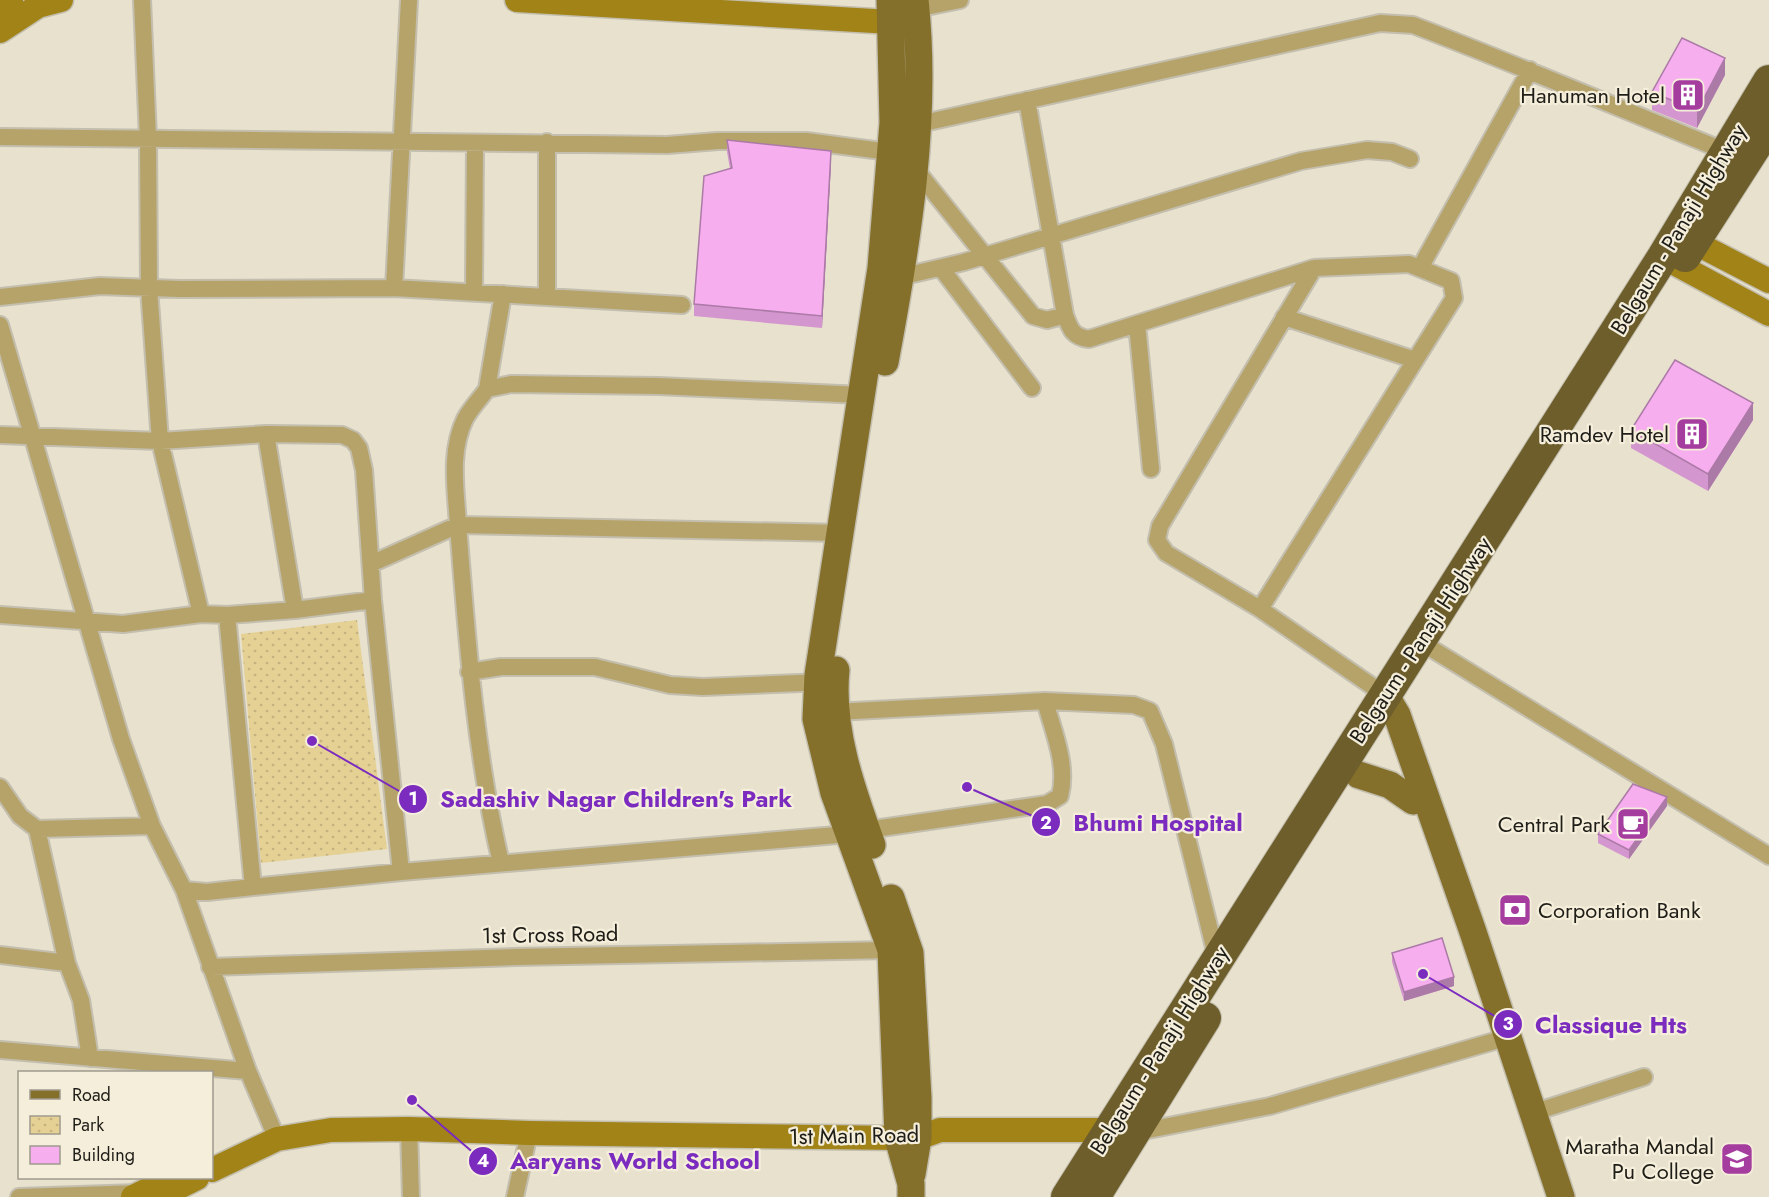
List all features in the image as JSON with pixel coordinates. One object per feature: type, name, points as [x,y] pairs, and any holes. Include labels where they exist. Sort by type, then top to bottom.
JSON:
[{"type":"highway","name":"Belgaum - Panaji Highway","points":[[1678,250],[1725,151],[1769,81]]},
{"type":"highway","name":"Belgaum - Panaji Highway","points":[[1094,1197],[1120,1132],[1217,959],[1386,713],[1678,250],[1769,125]]},
{"type":"highway","name":"Belgaum - Panaji Highway","points":[[1067,1197],[1120,1132],[1359,775],[1386,713]]},
{"type":"main road","points":[[901,7],[906,123],[913,166],[900,278],[818,729],[834,793],[858,832],[910,952],[914,1130],[911,1191]]},
{"type":"main road","points":[[906,123],[889,152],[881,268],[841,533],[826,682],[835,712],[858,832],[891,950],[914,1130]]},
{"type":"main road","points":[[1386,713],[1413,801],[1498,1040],[1548,1197]]},
{"type":"main road","points":[[1386,713],[1477,942],[1561,1197]]},
{"type":"main road","points":[[1359,775],[1390,785],[1413,801]]},
{"type":"street","points":[[0,8],[11,0]]},
{"type":"street","points":[[0,32],[38,6],[61,0]]},
{"type":"street","points":[[142,0],[148,138],[149,288],[160,441],[201,614]]},
{"type":"street","points":[[394,288],[409,0]]},
{"type":"street","points":[[518,0],[901,7],[960,0]]},
{"type":"street","points":[[771,0],[901,7]]},
{"type":"street","points":[[906,123],[1027,100],[1380,23],[1413,25],[1530,70],[1579,93],[1725,151]]},
{"type":"street","points":[[1420,268],[1530,70]]},
{"type":"street","points":[[1027,100],[1049,235],[1065,315],[1070,329],[1078,338],[1089,339],[1314,268],[1409,264],[1451,281],[1454,298],[1260,609]]},
{"type":"street","points":[[0,137],[667,145],[718,141],[806,141],[889,152]]},
{"type":"street","points":[[547,142],[547,297]]},
{"type":"street","points":[[474,293],[475,144]]},
{"type":"street","points":[[900,278],[941,268],[1301,160],[1367,150],[1392,152],[1410,159]]},
{"type":"street","points":[[913,166],[1033,316],[1047,320],[1065,315]]},
{"type":"street","points":[[1678,250],[1769,281]]},
{"type":"street","points":[[1678,250],[1769,314]]},
{"type":"street","points":[[941,268],[1032,388]]},
{"type":"street","points":[[1314,268],[1160,526],[1157,540],[1166,553],[1260,609],[1386,713]]},
{"type":"street","points":[[0,297],[100,286],[394,288],[682,305]]},
{"type":"street","points":[[501,863],[488,807],[470,672],[458,525],[455,454],[466,417],[487,389],[503,294]]},
{"type":"street","points":[[1284,317],[1416,360]]},
{"type":"street","points":[[1137,324],[1150,469]]},
{"type":"street","points":[[0,325],[121,739],[152,826],[184,890],[248,1071],[274,1135]]},
{"type":"street","points":[[487,389],[511,384],[658,386],[862,395]]},
{"type":"street","points":[[266,434],[295,610]]},
{"type":"street","points":[[0,435],[160,441],[266,434],[342,435],[353,440],[358,448],[364,470],[373,563],[374,600],[401,872]]},
{"type":"street","points":[[373,563],[458,525],[841,533]]},
{"type":"street","points":[[0,615],[123,624],[201,614],[227,615],[295,610],[374,600]]},
{"type":"street","points":[[227,615],[253,887]]},
{"type":"street","points":[[1428,647],[1769,856]]},
{"type":"street","points":[[470,672],[501,667],[595,666],[670,685],[703,687],[826,682]]},
{"type":"street","points":[[184,890],[207,892],[401,872],[858,832],[1047,804],[1060,796],[1064,780],[1045,700]]},
{"type":"street","points":[[835,712],[1045,700],[1134,705],[1150,711],[1164,744],[1217,959]]},
{"type":"street","points":[[0,787],[20,816],[37,829],[152,826]]},
{"type":"street","points":[[37,829],[67,963],[81,1000],[90,1058]]},
{"type":"street","name":"1st Cross Road","points":[[210,967],[515,957],[891,950]]},
{"type":"street","points":[[0,955],[67,963]]},
{"type":"street","points":[[1120,1132],[1270,1106],[1498,1040]]},
{"type":"street","points":[[0,1050],[248,1071]]},
{"type":"street","points":[[1532,1113],[1644,1077]]},
{"type":"street","points":[[213,1159],[274,1135],[300,1122],[428,1117],[914,1130]]},
{"type":"street","points":[[409,1129],[411,1197]]},
{"type":"street","name":"1st Main Road","points":[[213,1169],[274,1135],[332,1130],[409,1129],[529,1133],[914,1130],[1120,1132]]},
{"type":"street","points":[[515,1197],[529,1133]]},
{"type":"street","points":[[19,1197],[157,1192],[194,1179]]},
{"type":"green space","points":[[357,620],[387,849],[261,863],[241,634]]},
{"type":"building","points":[[1682,38],[1725,58],[1697,111],[1652,92]]},
{"type":"building","points":[[727,140],[831,151],[822,316],[694,304],[704,176],[732,168]]},
{"type":"building","name":"Ramdev Hotel","points":[[1675,360],[1753,403],[1708,474],[1631,430]]},
{"type":"building","name":"Central Park","points":[[1633,784],[1667,797],[1629,850],[1598,834]]},
{"type":"building","points":[[1442,938],[1454,977],[1404,992],[1392,953]]},
{"type":"place","name":"Hanuman Hotel","points":[[1688,95]]},
{"type":"place","name":"Ramdev Hotel","points":[[1692,434]]},
{"type":"place","name":"Sadashiv Nagar Children's Park","points":[[312,741]]},
{"type":"place","name":"Bhumi Hospital","points":[[967,787]]},
{"type":"place","name":"Central Park","points":[[1633,824]]},
{"type":"place","name":"Corporation Bank","points":[[1515,910]]},
{"type":"place","name":"Classique Hts","points":[[1423,974]]},
{"type":"place","name":"Aaryans World School","points":[[412,1100]]},
{"type":"place","name":"Maratha Mandal Pu College","points":[[1737,1159]]}]
